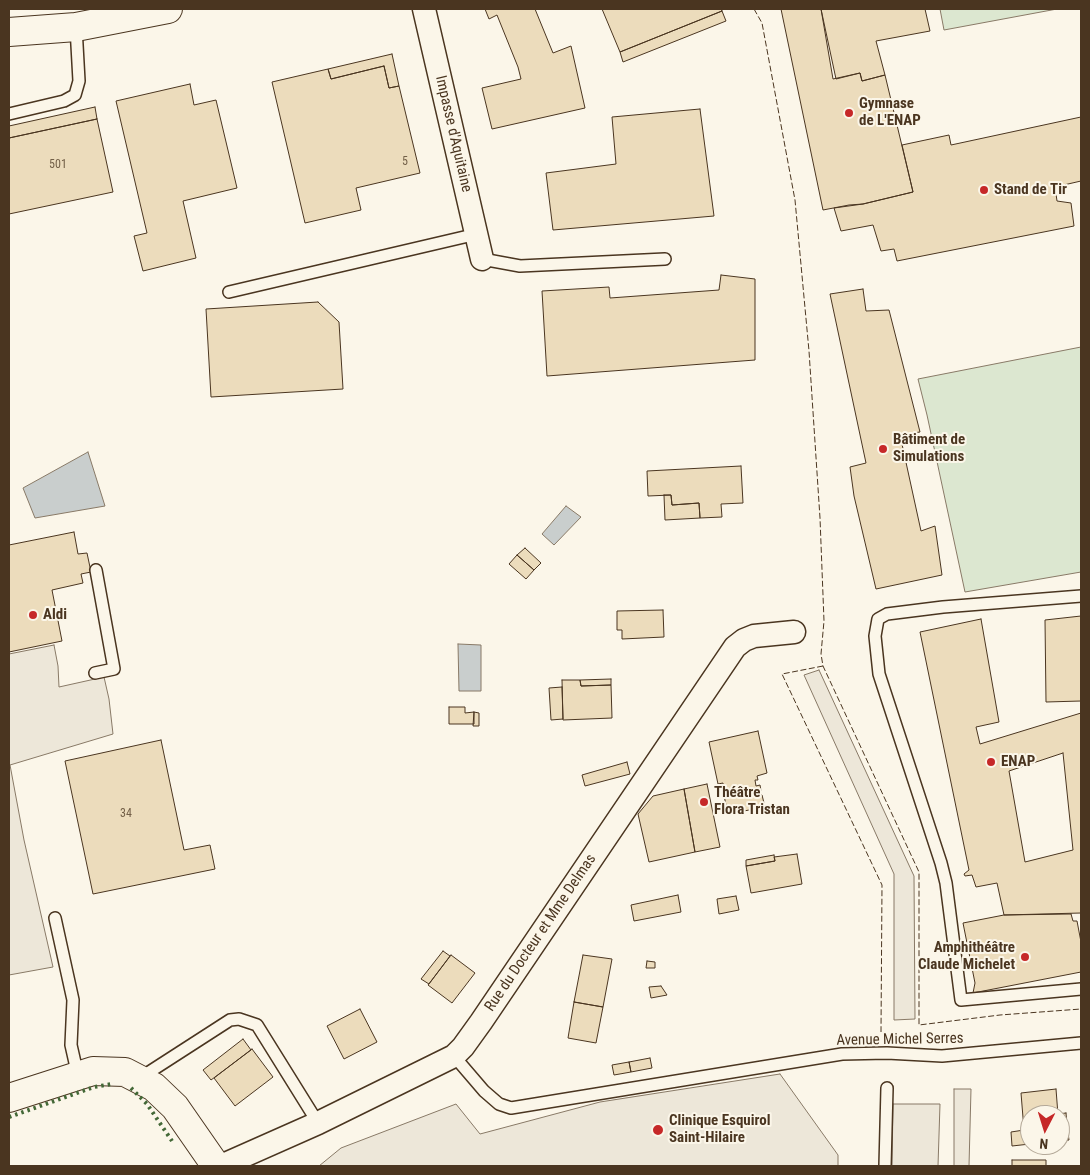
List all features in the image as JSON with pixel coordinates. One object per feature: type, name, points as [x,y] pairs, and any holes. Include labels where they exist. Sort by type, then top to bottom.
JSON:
[{"type":"street","points":[[9,32],[76,28],[135,13],[168,9]]},
{"type":"street","name":"Impasse d'Aquitaine","points":[[424,9],[482,259]]},
{"type":"street","name":"Rue du Docteur et Mme Delmas","points":[[221,1166],[318,1123],[454,1056],[481,1022],[735,646],[754,636],[794,632]]},
{"type":"street","points":[[9,1098],[92,1071],[115,1070],[125,1072],[140,1078],[154,1087],[174,1107],[216,1166]]},
{"type":"lane","points":[[9,114],[64,101],[76,95],[79,81],[76,28]]},
{"type":"lane","points":[[229,292],[477,234]]},
{"type":"lane","points":[[482,259],[520,266],[665,260]]},
{"type":"lane","points":[[95,673],[114,669],[96,570]]},
{"type":"lane","points":[[1081,596],[943,607],[887,614],[878,618],[876,636],[879,674],[941,863],[946,884],[961,1000],[1081,989]]},
{"type":"lane","points":[[55,918],[72,1000],[71,1045],[78,1076]]},
{"type":"lane","points":[[140,1078],[230,1020],[239,1019],[257,1025],[318,1123]]},
{"type":"lane","name":"Avenue Michel Serres","points":[[454,1056],[484,1091],[499,1104],[511,1108],[842,1054],[887,1053],[942,1056],[1081,1043]]},
{"type":"lane","points":[[885,1166],[887,1088]]},
{"type":"green space","points":[[940,9],[1057,9],[944,30]]},
{"type":"green space","points":[[1081,347],[1081,572],[965,592],[918,379]]},
{"type":"shaded area","points":[[88,452],[105,506],[35,518],[23,488]]},
{"type":"shaded area","points":[[566,506],[581,517],[554,545],[542,534]]},
{"type":"shaded area","points":[[458,644],[481,645],[481,691],[459,691]]},
{"type":"shaded area","points":[[54,645],[59,687],[104,677],[109,699],[113,734],[10,765],[24,840],[53,967],[9,975],[9,654]]},
{"type":"shaded area","points":[[819,670],[914,876],[915,1019],[894,1020],[894,874],[804,675]]},
{"type":"shaded area","points":[[780,1074],[838,1155],[838,1166],[319,1166],[341,1148],[456,1104],[480,1134],[600,1102]]},
{"type":"shaded area","points":[[954,1089],[971,1089],[969,1166],[954,1166]]},
{"type":"shaded area","points":[[893,1104],[940,1104],[938,1166],[892,1166]]},
{"type":"building","points":[[485,9],[535,9],[553,53],[571,46],[585,108],[492,129],[482,88],[521,79],[497,15],[489,19]]},
{"type":"building","points":[[602,9],[721,9],[722,11],[620,52]]},
{"type":"building","name":"Gymnase de L'ENAP","points":[[781,9],[821,9],[833,79],[860,73],[862,81],[885,75],[913,192],[863,204],[823,210]]},
{"type":"building","points":[[821,9],[925,9],[930,31],[876,41],[885,75],[862,81],[860,73],[836,79]]},
{"type":"building","points":[[722,11],[726,21],[623,62],[620,52]]},
{"type":"building","points":[[392,54],[399,86],[389,88],[384,66],[331,79],[328,69]]},
{"type":"building","points":[[384,66],[389,88],[399,86],[420,173],[356,188],[361,210],[305,223],[272,82],[328,69],[331,79]]},
{"type":"building","points":[[190,84],[194,105],[216,100],[237,188],[183,201],[196,258],[143,271],[134,236],[147,233],[116,101]]},
{"type":"building","points":[[95,107],[97,119],[9,138],[9,126]]},
{"type":"building","points":[[700,109],[714,216],[553,230],[546,173],[616,164],[612,117]]},
{"type":"building","name":"Stand de Tir","points":[[1081,117],[1081,181],[1055,187],[1057,201],[1071,203],[1074,226],[897,261],[894,249],[881,251],[873,225],[841,231],[834,208],[863,204],[913,192],[902,145],[949,135],[951,145]]},
{"type":"building","points":[[97,119],[113,192],[9,214],[9,138]]},
{"type":"building","points":[[721,275],[755,279],[755,360],[547,376],[542,291],[609,287],[610,298],[719,290]]},
{"type":"building","name":"Bâtiment de Simulations","points":[[863,289],[866,311],[889,310],[920,432],[900,435],[921,531],[935,526],[942,575],[876,589],[854,496],[850,467],[866,463],[830,294]]},
{"type":"building","points":[[318,302],[339,322],[343,389],[211,397],[206,309]]},
{"type":"building","points":[[741,466],[743,503],[721,504],[722,517],[700,518],[699,503],[672,505],[671,495],[648,496],[647,471]]},
{"type":"building","points":[[664,495],[671,495],[672,505],[699,503],[700,518],[665,520]]},
{"type":"building","name":"Aldi","points":[[74,532],[78,554],[87,553],[91,572],[81,574],[83,583],[52,590],[62,641],[9,652],[9,545]]},
{"type":"building","points":[[525,548],[541,563],[534,570],[517,555]]},
{"type":"building","points":[[517,555],[534,570],[526,579],[509,564]]},
{"type":"building","points":[[663,610],[664,637],[622,639],[622,630],[617,630],[617,611]]},
{"type":"building","points":[[1081,616],[1081,701],[1046,702],[1045,620]]},
{"type":"building","name":"ENAP","points":[[981,619],[999,722],[976,727],[980,744],[1081,713],[1081,913],[1004,915],[997,883],[976,887],[972,875],[965,876],[964,874],[969,870],[920,632]],"holes":[[[1063,753],[1073,850],[1025,862],[1009,771]]]},
{"type":"building","points":[[611,679],[611,685],[581,686],[580,680]]},
{"type":"building","points":[[562,680],[580,680],[581,686],[611,685],[612,718],[563,720]]},
{"type":"building","points":[[562,687],[563,719],[551,720],[549,688]]},
{"type":"building","points":[[449,707],[465,707],[465,713],[474,712],[474,724],[449,724]]},
{"type":"building","points":[[474,712],[479,713],[479,726],[473,726]]},
{"type":"building","points":[[758,731],[767,773],[757,776],[758,780],[755,780],[756,786],[760,785],[761,791],[758,794],[762,795],[765,807],[728,814],[723,783],[718,784],[709,742]]},
{"type":"building","points":[[161,740],[184,850],[210,845],[215,869],[93,894],[65,761]]},
{"type":"building","points":[[627,762],[630,774],[585,786],[582,775]]},
{"type":"building","points":[[707,784],[720,847],[695,852],[684,789]]},
{"type":"building","points":[[684,789],[695,852],[649,862],[638,814],[653,796]]},
{"type":"building","points":[[797,854],[802,884],[751,893],[746,866],[775,861],[774,857]]},
{"type":"building","points":[[774,855],[775,861],[746,866],[746,860]]},
{"type":"building","points":[[678,895],[681,912],[634,921],[631,905]]},
{"type":"building","points":[[736,896],[739,910],[719,914],[717,899]]},
{"type":"building","name":"Amphithéâtre Claude Michelet","points":[[1071,914],[1073,921],[1077,921],[1081,942],[1081,972],[973,993],[975,983],[963,923],[1004,915]]},
{"type":"building","points":[[443,951],[450,956],[429,984],[421,979]]},
{"type":"building","points":[[451,955],[475,973],[452,1003],[428,985]]},
{"type":"building","points":[[583,955],[612,959],[603,1007],[574,1002]]},
{"type":"building","points":[[647,961],[655,962],[655,968],[646,968]]},
{"type":"building","points":[[661,986],[667,995],[651,998],[649,987]]},
{"type":"building","points":[[574,1002],[603,1007],[596,1043],[568,1038]]},
{"type":"building","points":[[360,1009],[377,1042],[344,1059],[327,1026]]},
{"type":"building","points":[[243,1039],[251,1050],[211,1080],[203,1070]]},
{"type":"building","points":[[252,1049],[273,1077],[235,1106],[214,1078]]},
{"type":"building","points":[[650,1058],[652,1068],[631,1072],[629,1062]]},
{"type":"building","points":[[629,1062],[631,1072],[614,1075],[612,1065]]},
{"type":"building","points":[[1056,1089],[1057,1105],[1022,1105],[1021,1093]]},
{"type":"building","points":[[1020,1131],[1020,1145],[1012,1146],[1011,1132]]},
{"type":"building","points":[[1012,1160],[1046,1160],[1046,1166],[1012,1166]]},
{"type":"hedge","points":[[9,1117],[94,1087],[112,1084]]},
{"type":"hedge","points":[[131,1088],[147,1104],[172,1141]]},
{"type":"fence","points":[[754,9],[762,23],[795,200],[809,351],[820,518],[824,621],[821,654],[823,666],[919,872],[919,1025],[1000,1015],[1081,1009]]},
{"type":"fence","points":[[823,666],[782,674],[882,885],[881,1032]]},
{"type":"place","name":"Gymnase de L'ENAP","points":[[849,113]]},
{"type":"place","name":"Stand de Tir","points":[[984,190]]},
{"type":"place","name":"Bâtiment de Simulations","points":[[883,449]]},
{"type":"place","name":"Aldi","points":[[33,615]]},
{"type":"place","name":"ENAP","points":[[991,762]]},
{"type":"place","name":"Théâtre Flora Tristan","points":[[704,802]]},
{"type":"place","name":"Amphithéâtre Claude Michelet","points":[[1025,957]]},
{"type":"place","name":"Clinique Esquirol Saint-Hilaire","points":[[658,1130]]}]
